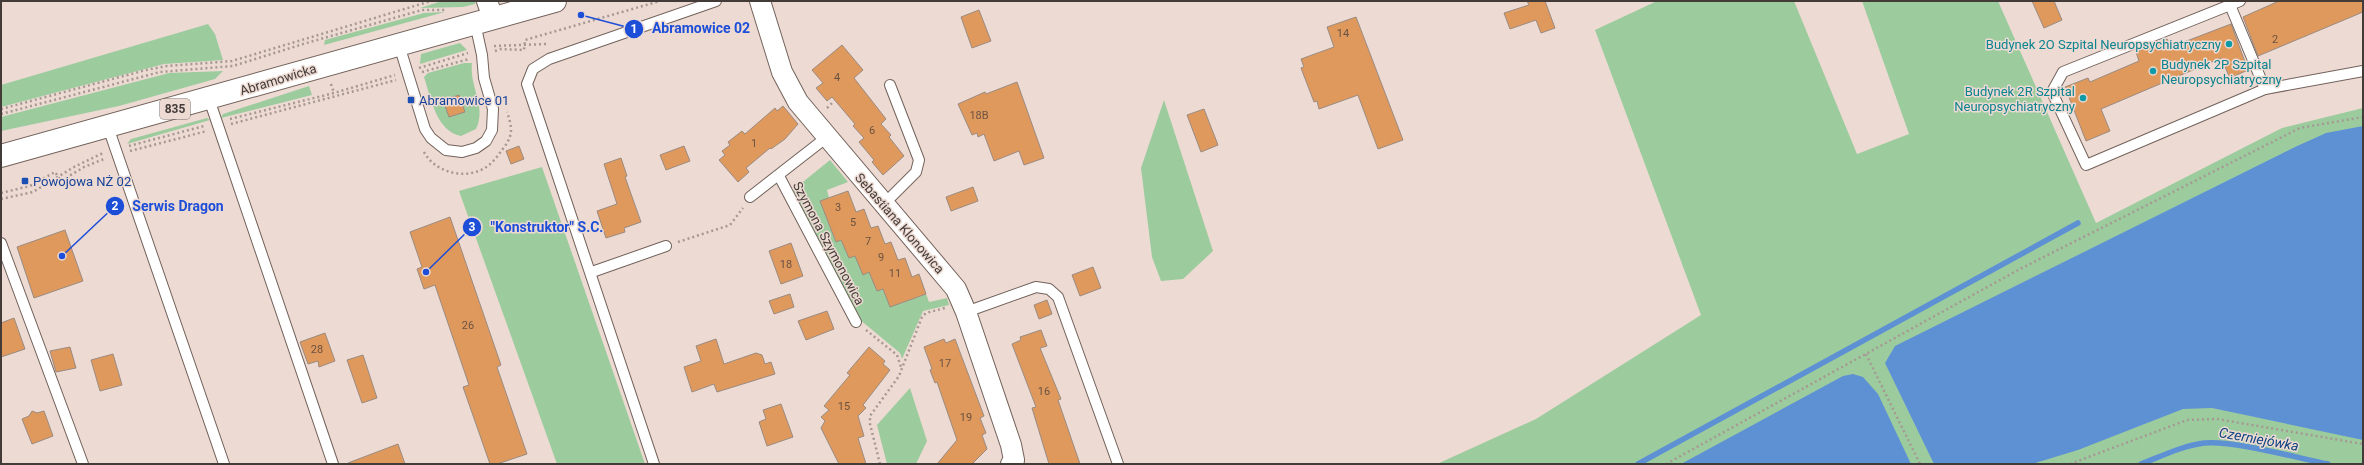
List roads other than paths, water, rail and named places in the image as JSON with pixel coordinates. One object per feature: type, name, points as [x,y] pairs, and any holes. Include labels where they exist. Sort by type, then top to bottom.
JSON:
[{"type":"main road","name":"Abramowicka","points":[[1,156],[209,99],[310,68],[399,45],[485,14],[555,1]]},
{"type":"street","name":"Sebastiana Klonowica","points":[[760,1],[782,72],[790,88],[827,137],[950,280],[957,310],[1011,445],[1012,462]]},
{"type":"lane","points":[[654,464],[592,272],[528,91],[529,75],[533,69],[549,59],[716,1]]},
{"type":"lane","points":[[2240,1],[2063,72],[2052,92],[2086,165],[2265,89],[2363,71]]},
{"type":"lane","points":[[2230,5],[2265,89]]},
{"type":"lane","points":[[399,45],[407,74],[426,129],[431,138],[446,150],[470,150],[486,141],[493,124],[493,109],[482,69],[485,14]]},
{"type":"lane","points":[[884,204],[916,172],[918,160],[890,85]]},
{"type":"lane","points":[[209,99],[333,464]]},
{"type":"lane","points":[[108,127],[224,464]]},
{"type":"lane","name":"Szymona Szymonowica","points":[[750,198],[827,137]]},
{"type":"lane","name":"Szymona Szymonowica","points":[[779,176],[856,322]]},
{"type":"lane","points":[[1,243],[83,464]]},
{"type":"lane","points":[[592,272],[666,246]]},
{"type":"lane","points":[[957,310],[1036,287],[1049,289],[1058,297],[1118,464]]},
{"type":"water","points":[[2363,126],[2363,440],[2212,408],[2183,409],[2078,450],[2032,464],[1934,464],[1885,363],[1895,346],[2295,147],[2326,133]]},
{"type":"water","points":[[1853,374],[1863,377],[1878,394],[1911,464],[1681,464],[1843,376]]},
{"type":"waterway","points":[[1638,464],[2078,223]]},
{"type":"waterway","name":"Czerniejówka","points":[[2141,464],[2188,446],[2204,443],[2232,444],[2328,464]]},
{"type":"place","name":"Abramowice 02","points":[[581,15]]},
{"type":"place","name":"Budynek 2O Szpital Neuropsychiatryczny","points":[[2229,44]]},
{"type":"place","name":"Budynek 2P Szpital Neuropsychiatryczny","points":[[2153,71]]},
{"type":"place","name":"Budynek 2R Szpital Neuropsychiatryczny","points":[[2083,98]]},
{"type":"place","name":"Abramowice 01","points":[[411,100]]},
{"type":"place","name":"Powojowa NŻ 02","points":[[25,181]]},
{"type":"place","name":"Serwis Dragon","points":[[62,256]]},
{"type":"place","name":"\"Konstruktor\" S.C.","points":[[426,272]]}]
